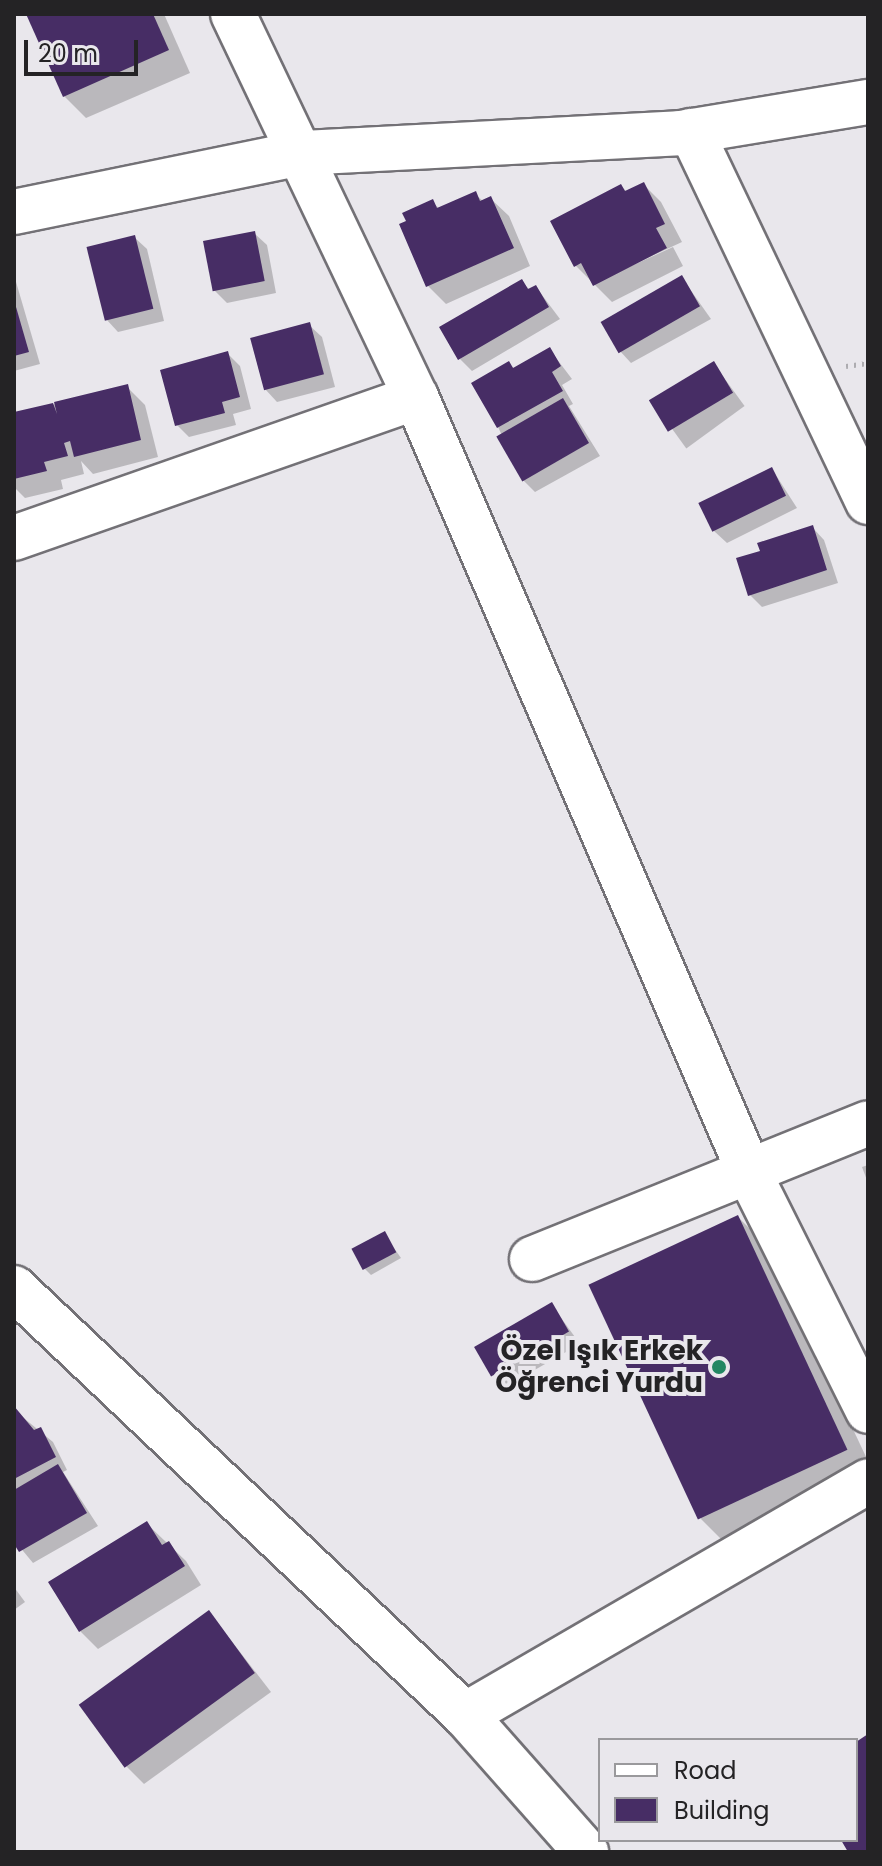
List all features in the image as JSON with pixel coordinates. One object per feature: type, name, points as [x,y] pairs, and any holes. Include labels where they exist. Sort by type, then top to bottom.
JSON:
[{"type":"street","points":[[233,14],[416,397],[752,1173],[868,1411]]},
{"type":"street","points":[[14,212],[302,153],[691,131],[868,102]]},
{"type":"street","points":[[691,131],[868,502]]},
{"type":"street","points":[[14,538],[416,397]]},
{"type":"street","points":[[532,1259],[752,1173],[868,1123]]},
{"type":"street","points":[[14,1288],[465,1715],[586,1852]]},
{"type":"street","points":[[465,1715],[868,1481]]},
{"type":"building","points":[[26,14],[153,14],[169,50],[63,97]]},
{"type":"building","points":[[644,182],[665,224],[656,228],[667,248],[593,286],[581,263],[574,267],[550,221],[621,184],[625,191]]},
{"type":"building","points":[[476,191],[480,201],[491,196],[514,248],[426,287],[399,224],[406,221],[402,213],[433,199],[437,208]]},
{"type":"building","points":[[255,231],[265,281],[213,291],[203,241]]},
{"type":"building","points":[[135,235],[153,309],[105,321],[86,247]]},
{"type":"building","points":[[682,275],[700,306],[619,353],[601,322]]},
{"type":"building","points":[[522,279],[528,289],[536,285],[549,307],[458,360],[439,327]]},
{"type":"building","points":[[14,300],[29,352],[14,356]]},
{"type":"building","points":[[310,322],[324,374],[264,390],[250,338]]},
{"type":"building","points":[[550,347],[561,366],[552,372],[563,391],[497,428],[471,383],[509,361],[513,368]]},
{"type":"building","points":[[228,351],[240,397],[222,402],[225,413],[175,426],[160,370]]},
{"type":"building","points":[[714,361],[733,393],[668,432],[649,400]]},
{"type":"building","points":[[128,384],[141,440],[74,457],[70,441],[64,443],[68,456],[44,462],[47,471],[14,479],[14,412],[53,403],[57,414],[54,402]]},
{"type":"building","points":[[563,398],[589,443],[522,482],[496,436]]},
{"type":"building","points":[[772,467],[786,496],[712,532],[698,503]]},
{"type":"building","points":[[813,525],[827,570],[748,596],[736,558],[760,551],[757,543]]},
{"type":"building","name":"Özel Işık Erkek Öğrenci Yurdu","points":[[738,1215],[847,1450],[698,1519],[588,1285]]},
{"type":"building","points":[[385,1231],[396,1252],[363,1270],[351,1249]]},
{"type":"building","points":[[552,1302],[569,1331],[491,1376],[474,1347]]},
{"type":"building","points":[[14,1406],[34,1430],[41,1427],[56,1457],[14,1479]]},
{"type":"building","points":[[58,1464],[87,1513],[19,1552],[14,1544],[14,1490]]},
{"type":"building","points":[[147,1521],[162,1545],[169,1541],[185,1566],[79,1632],[48,1582]]},
{"type":"building","points":[[209,1610],[255,1673],[125,1768],[79,1705]]},
{"type":"building","points":[[868,1734],[868,1852],[848,1852],[842,1842],[858,1842],[858,1741]]},
{"type":"place","name":"Özel Işık Erkek Öğrenci Yurdu","points":[[719,1367]]}]
